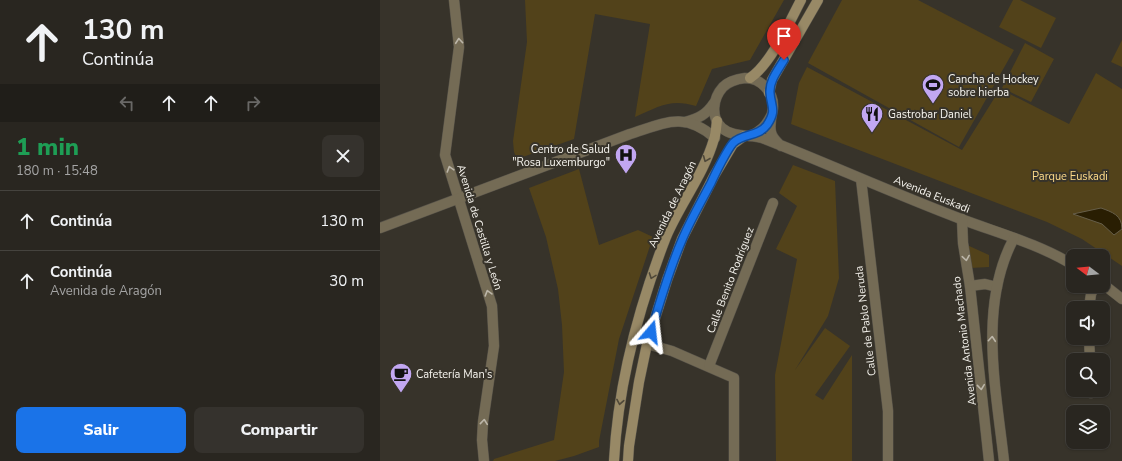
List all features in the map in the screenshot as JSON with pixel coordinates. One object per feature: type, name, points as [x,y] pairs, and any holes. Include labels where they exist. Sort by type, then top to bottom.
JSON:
[{"type":"main road","points":[[750,78],[759,72],[767,62],[801,0]]},
{"type":"main road","points":[[769,93],[772,80],[818,0]]},
{"type":"main road","name":"Avenida de Aragón","points":[[614,461],[616,428],[625,375],[638,316],[667,236],[702,169],[715,138],[717,121]]},
{"type":"main road","points":[[628,461],[639,382],[647,344],[666,280],[682,239],[714,176],[733,144],[747,136]]},
{"type":"street","name":"Avenida de Castilla y León","points":[[454,0],[459,47],[446,155],[492,306],[494,346],[483,422],[482,440],[484,461]]},
{"type":"street","points":[[685,122],[708,113],[727,84],[736,79],[750,78],[764,85],[769,93],[773,106],[770,131],[774,138],[782,146]]},
{"type":"street","points":[[714,103],[717,121],[723,129],[731,133],[747,136],[761,130],[766,126],[772,116]]},
{"type":"street","points":[[380,228],[630,134],[670,121],[694,124],[706,130],[715,138]]},
{"type":"street","name":"Avenida Euskadi","points":[[747,136],[763,138],[861,179],[1014,238],[1066,262]]},
{"type":"street","name":"Calle de Pablo Neruda","points":[[861,179],[888,412],[888,461]]},
{"type":"street","name":"Calle Benito Rodríguez","points":[[709,366],[773,203]]},
{"type":"street","name":"Avenida Antonio Machado","points":[[962,219],[963,243],[970,286],[989,461]]},
{"type":"street","points":[[1004,461],[991,347],[996,287],[1006,254],[1014,238]]},
{"type":"street","points":[[970,286],[985,284],[996,287]]},
{"type":"street","points":[[1110,290],[1122,299]]},
{"type":"street","points":[[647,344],[672,351],[734,378],[734,461]]},
{"type":"green space","points":[[525,0],[784,0],[750,60],[712,69],[696,106],[671,103],[635,117],[650,24],[595,14],[574,139],[517,159],[514,152],[513,141],[527,42]]},
{"type":"green space","name":"Cancha de Hockey sobre hierba","points":[[842,0],[918,0],[1014,50],[959,147],[808,63]]},
{"type":"green space","points":[[1013,0],[1020,0],[1056,18],[1041,48],[999,27]]},
{"type":"green space","points":[[1122,40],[1122,67],[1111,62]]},
{"type":"green space","points":[[1025,43],[1054,59],[1031,102],[1002,88]]},
{"type":"green space","name":"Parque Euskadi","points":[[807,67],[962,150],[1000,89],[1069,124],[1096,73],[1122,89],[1122,266],[1110,258],[1110,249],[1097,249],[1082,239],[1047,222],[791,124],[799,83]]},
{"type":"green space","points":[[793,165],[835,181],[839,278],[828,316],[795,370],[825,328],[850,346],[815,395],[823,400],[852,355],[852,461],[776,461],[775,375],[797,259],[776,249],[797,206],[779,193]]},
{"type":"green space","points":[[579,169],[599,245],[638,230],[653,237],[619,339],[599,447],[555,461],[493,461],[494,459],[554,440],[564,372],[562,325],[558,289],[546,237],[529,188]]},
{"type":"green space","points":[[967,245],[989,255],[989,267],[970,268]]},
{"type":"shaded area","points":[[1101,208],[1116,215],[1122,224],[1122,229],[1114,235],[1102,224],[1073,214]]},
{"type":"place","name":"Cancha de Hockey sobre hierba","points":[[933,104]]},
{"type":"place","name":"Gastrobar Daniel","points":[[872,134]]},
{"type":"place","name":"Centro de Salud \"Rosa Luxemburgo\"","points":[[626,174]]},
{"type":"place","name":"Cafetería Man's","points":[[401,394]]},
{"type":"route","points":[[651,332],[666,280],[682,239],[714,176],[733,144],[744,136],[750,136],[761,130],[766,126],[772,116],[773,106],[769,93],[772,80],[784,60]]}]
